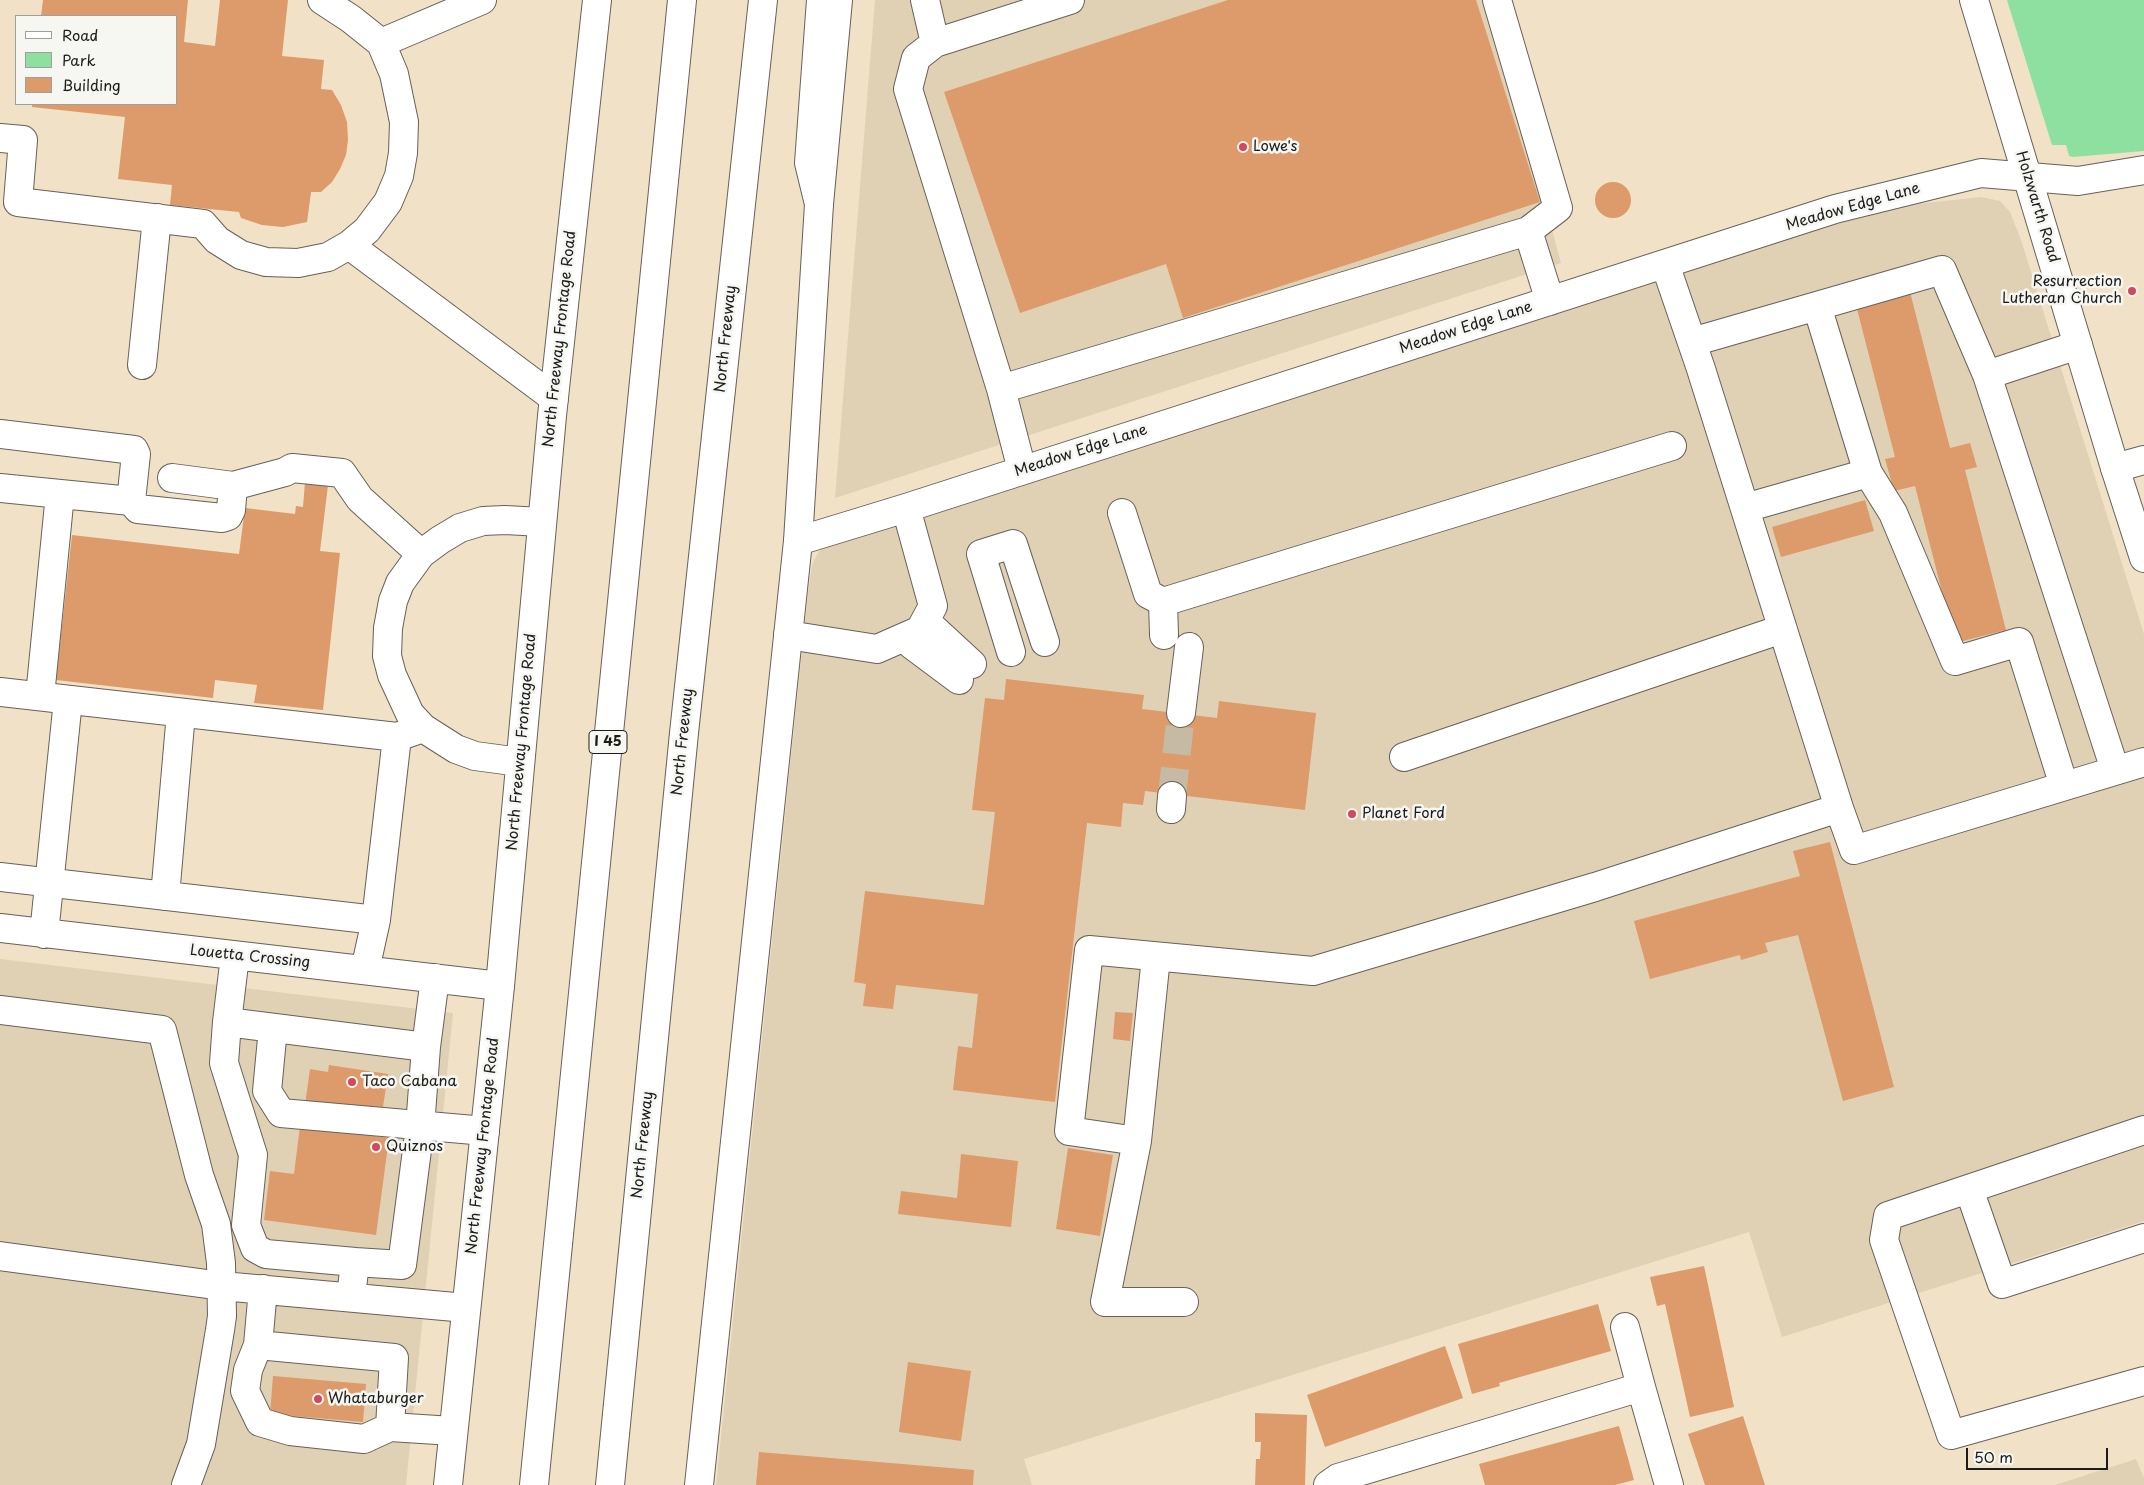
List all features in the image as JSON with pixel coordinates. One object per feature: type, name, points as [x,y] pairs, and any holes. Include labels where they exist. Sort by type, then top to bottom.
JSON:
[{"type":"main road","points":[[0,138],[23,140],[18,202],[203,224],[218,240],[241,255],[266,262],[298,263],[328,257],[349,245],[367,230],[388,202],[399,176],[403,153],[404,122],[394,74],[380,43],[351,18],[322,0]]},
{"type":"main road","points":[[380,43],[482,0]]},
{"type":"main road","name":"North Freeway Frontage Road","points":[[448,1485],[500,986],[554,398],[597,0]]},
{"type":"main road","name":"I 45","points":[[534,1485],[682,0]]},
{"type":"main road","name":"North Freeway","points":[[610,1485],[684,733],[763,0]]},
{"type":"main road","points":[[819,204],[809,163],[821,0]]},
{"type":"main road","points":[[699,1485],[798,541],[819,204],[838,0]]},
{"type":"main road","points":[[925,0],[935,44]]},
{"type":"main road","points":[[1022,470],[1001,389],[908,88],[916,58],[935,44],[1070,0]]},
{"type":"main road","points":[[1001,389],[1528,231],[1558,208],[1497,0]]},
{"type":"main road","name":"Holzwarth Road","points":[[1974,0],[2115,468],[2144,558]]},
{"type":"main road","name":"Meadow Edge Lane","points":[[798,541],[1835,210],[1981,173],[2078,180],[2144,170]]},
{"type":"main road","points":[[142,365],[157,218]]},
{"type":"main road","points":[[1528,231],[1550,301]]},
{"type":"main road","points":[[349,245],[554,398]]},
{"type":"main road","points":[[1665,264],[1745,508],[1838,808],[1854,850],[2144,762]]},
{"type":"main road","points":[[1692,342],[1942,270],[1987,375],[2115,770]]},
{"type":"main road","points":[[1817,306],[1868,474],[1893,513],[1955,661],[2019,642],[2064,786]]},
{"type":"main road","points":[[1987,375],[2078,345]]},
{"type":"main road","points":[[0,434],[134,450],[136,454],[131,502]]},
{"type":"main road","points":[[1122,513],[1148,594],[1162,602],[1672,446]]},
{"type":"main road","points":[[2115,468],[2144,460]]},
{"type":"main road","points":[[172,478],[233,486],[285,472],[292,468],[342,474],[360,499],[421,554]]},
{"type":"main road","points":[[1745,508],[1868,474]]},
{"type":"main road","points":[[0,488],[131,502],[138,509],[222,518],[228,516],[231,510],[233,486]]},
{"type":"main road","points":[[40,696],[60,494]]},
{"type":"main road","points":[[906,508],[933,606],[912,645],[965,672]]},
{"type":"main road","points":[[520,762],[475,756],[456,749],[423,728],[410,714],[392,674],[387,656],[388,628],[392,601],[400,583],[421,554],[460,528],[483,521],[542,522]]},
{"type":"main road","points":[[1011,652],[981,554],[1013,544],[1045,642]]},
{"type":"main road","points":[[1162,602],[1164,635]]},
{"type":"main road","points":[[1404,757],[1782,629]]},
{"type":"main road","points":[[788,635],[877,649],[918,631]]},
{"type":"main road","points":[[1181,713],[1189,647]]},
{"type":"main road","points":[[0,692],[396,737],[423,728]]},
{"type":"main road","points":[[44,934],[68,700]]},
{"type":"main road","points":[[165,896],[181,713]]},
{"type":"main road","points":[[365,970],[376,920],[396,737]]},
{"type":"main road","points":[[1137,1140],[1068,1131],[1089,950],[1312,971],[1595,887],[1838,808]]},
{"type":"main road","points":[[0,877],[376,920]]},
{"type":"main road","name":"Louetta Crossing","points":[[0,928],[500,986]]},
{"type":"main road","points":[[234,956],[224,1063],[253,1155],[246,1225],[255,1248],[266,1254],[402,1265],[420,1127],[426,1047],[435,978]]},
{"type":"main road","points":[[1156,957],[1137,1140],[1105,1302],[1184,1302]]},
{"type":"main road","points":[[0,1010],[162,1030],[199,1175],[216,1224],[221,1263],[222,1316],[195,1482]]},
{"type":"main road","points":[[227,1022],[426,1047]]},
{"type":"main road","points":[[273,1028],[267,1090],[281,1113],[420,1127],[485,1131]]},
{"type":"main road","points":[[2144,1130],[1888,1216],[1884,1240],[1951,1435],[2144,1381]]},
{"type":"main road","points":[[1969,1189],[2002,1284],[2144,1238]]},
{"type":"main road","points":[[216,1224],[246,1225]]},
{"type":"main road","points":[[0,1256],[222,1286],[466,1308]]},
{"type":"main road","points":[[351,1298],[355,1262]]},
{"type":"main road","points":[[263,1289],[258,1345],[248,1370],[245,1392],[260,1422],[290,1431],[364,1440],[390,1427],[454,1431]]},
{"type":"main road","points":[[1625,1327],[1669,1485]]},
{"type":"main road","points":[[258,1345],[394,1358],[390,1427]]},
{"type":"main road","points":[[1328,1485],[1338,1478],[1641,1386]]},
{"type":"shaded area","points":[[875,0],[1489,0],[1561,263],[835,498]]},
{"type":"shaded area","points":[[1981,197],[2000,201],[2010,212],[2021,240],[2144,634],[2144,1221],[1782,1337],[1749,1232],[1024,1459],[1032,1485],[716,1485],[808,592],[812,565],[819,551],[829,543],[1868,209]]},
{"type":"shaded area","points":[[0,959],[453,1013],[406,1485],[0,1485]]},
{"type":"shaded area","points":[[2136,1459],[2144,1478],[2144,1485],[2055,1485]]},
{"type":"green space","points":[[2007,0],[2144,0],[2144,151],[2073,157],[2069,156],[2066,145],[2052,145]]},
{"type":"building","points":[[43,0],[188,0],[184,42],[215,46],[220,0],[288,0],[282,56],[324,60],[321,89],[332,90],[341,105],[347,122],[348,140],[346,155],[332,182],[321,192],[311,192],[307,222],[283,227],[262,225],[241,218],[239,212],[170,205],[172,185],[118,179],[125,117],[32,107],[32,105],[178,105],[178,15],[41,15]]},
{"type":"building","name":"Lowe's","points":[[1228,0],[1476,0],[1540,202],[1183,318],[1166,264],[1020,313],[944,92]]},
{"type":"building","points":[[1613,182],[1625,188],[1631,200],[1625,212],[1613,218],[1601,212],[1595,200],[1601,188]]},
{"type":"building","points":[[1910,292],[1950,448],[1970,443],[1977,467],[1965,470],[2006,630],[1955,643],[1915,486],[1894,491],[1885,459],[1895,457],[1856,305]]},
{"type":"building","points":[[305,482],[328,485],[320,551],[340,553],[323,710],[254,703],[257,685],[215,680],[213,698],[56,680],[72,535],[239,554],[245,508],[295,514],[296,506],[303,507]]},
{"type":"building","points":[[1865,500],[1874,531],[1781,557],[1772,527]]},
{"type":"building","points":[[1006,679],[1144,695],[1142,709],[1217,718],[1219,701],[1316,713],[1305,810],[1145,791],[1143,805],[1123,803],[1121,827],[1087,823],[1055,1102],[953,1090],[958,1046],[972,1048],[978,994],[896,985],[893,1009],[863,1006],[866,984],[854,982],[865,891],[984,905],[995,812],[972,810],[985,698],[1004,700]]},
{"type":"building","points":[[1830,842],[1894,1087],[1843,1101],[1798,935],[1765,943],[1768,952],[1741,960],[1740,955],[1650,979],[1634,921],[1800,876],[1793,851]]},
{"type":"building","points":[[1115,1012],[1133,1013],[1130,1041],[1113,1039]]},
{"type":"building","points":[[329,1065],[388,1074],[383,1107],[373,1106],[371,1121],[304,1112],[310,1069],[328,1072]]},
{"type":"building","points":[[300,1126],[389,1138],[376,1235],[264,1220],[270,1171],[294,1174]]},
{"type":"building","points":[[1068,1148],[1113,1155],[1100,1236],[1056,1229]]},
{"type":"building","points":[[961,1154],[1018,1161],[1011,1227],[898,1214],[901,1191],[957,1198]]},
{"type":"building","points":[[1704,1266],[1734,1407],[1690,1417],[1665,1304],[1657,1306],[1650,1277]]},
{"type":"building","points":[[1598,1304],[1611,1351],[1499,1383],[1500,1386],[1472,1394],[1458,1344]]},
{"type":"building","points":[[1445,1346],[1463,1398],[1325,1447],[1307,1395]]},
{"type":"building","points":[[908,1362],[971,1371],[961,1441],[899,1432]]},
{"type":"building","name":"Whataburger","points":[[273,1376],[366,1384],[363,1422],[270,1414]]},
{"type":"building","points":[[1255,1413],[1307,1415],[1305,1485],[1255,1485],[1256,1459],[1260,1459],[1261,1442],[1255,1442]]},
{"type":"building","points":[[1743,1416],[1765,1485],[1705,1485],[1688,1434]]},
{"type":"building","points":[[1619,1426],[1634,1480],[1615,1485],[1485,1485],[1479,1464]]},
{"type":"building","points":[[759,1452],[974,1470],[973,1485],[756,1485]]},
{"type":"tunnel","points":[[1172,796],[1181,713]]},
{"type":"place","name":"Lowe's","points":[[1243,147]]},
{"type":"place","name":"Resurrection Lutheran Church","points":[[2132,291]]},
{"type":"place","name":"Planet Ford","points":[[1352,814]]},
{"type":"place","name":"Taco Cabana","points":[[352,1082]]},
{"type":"place","name":"Quiznos","points":[[376,1147]]},
{"type":"place","name":"Whataburger","points":[[318,1399]]}]
